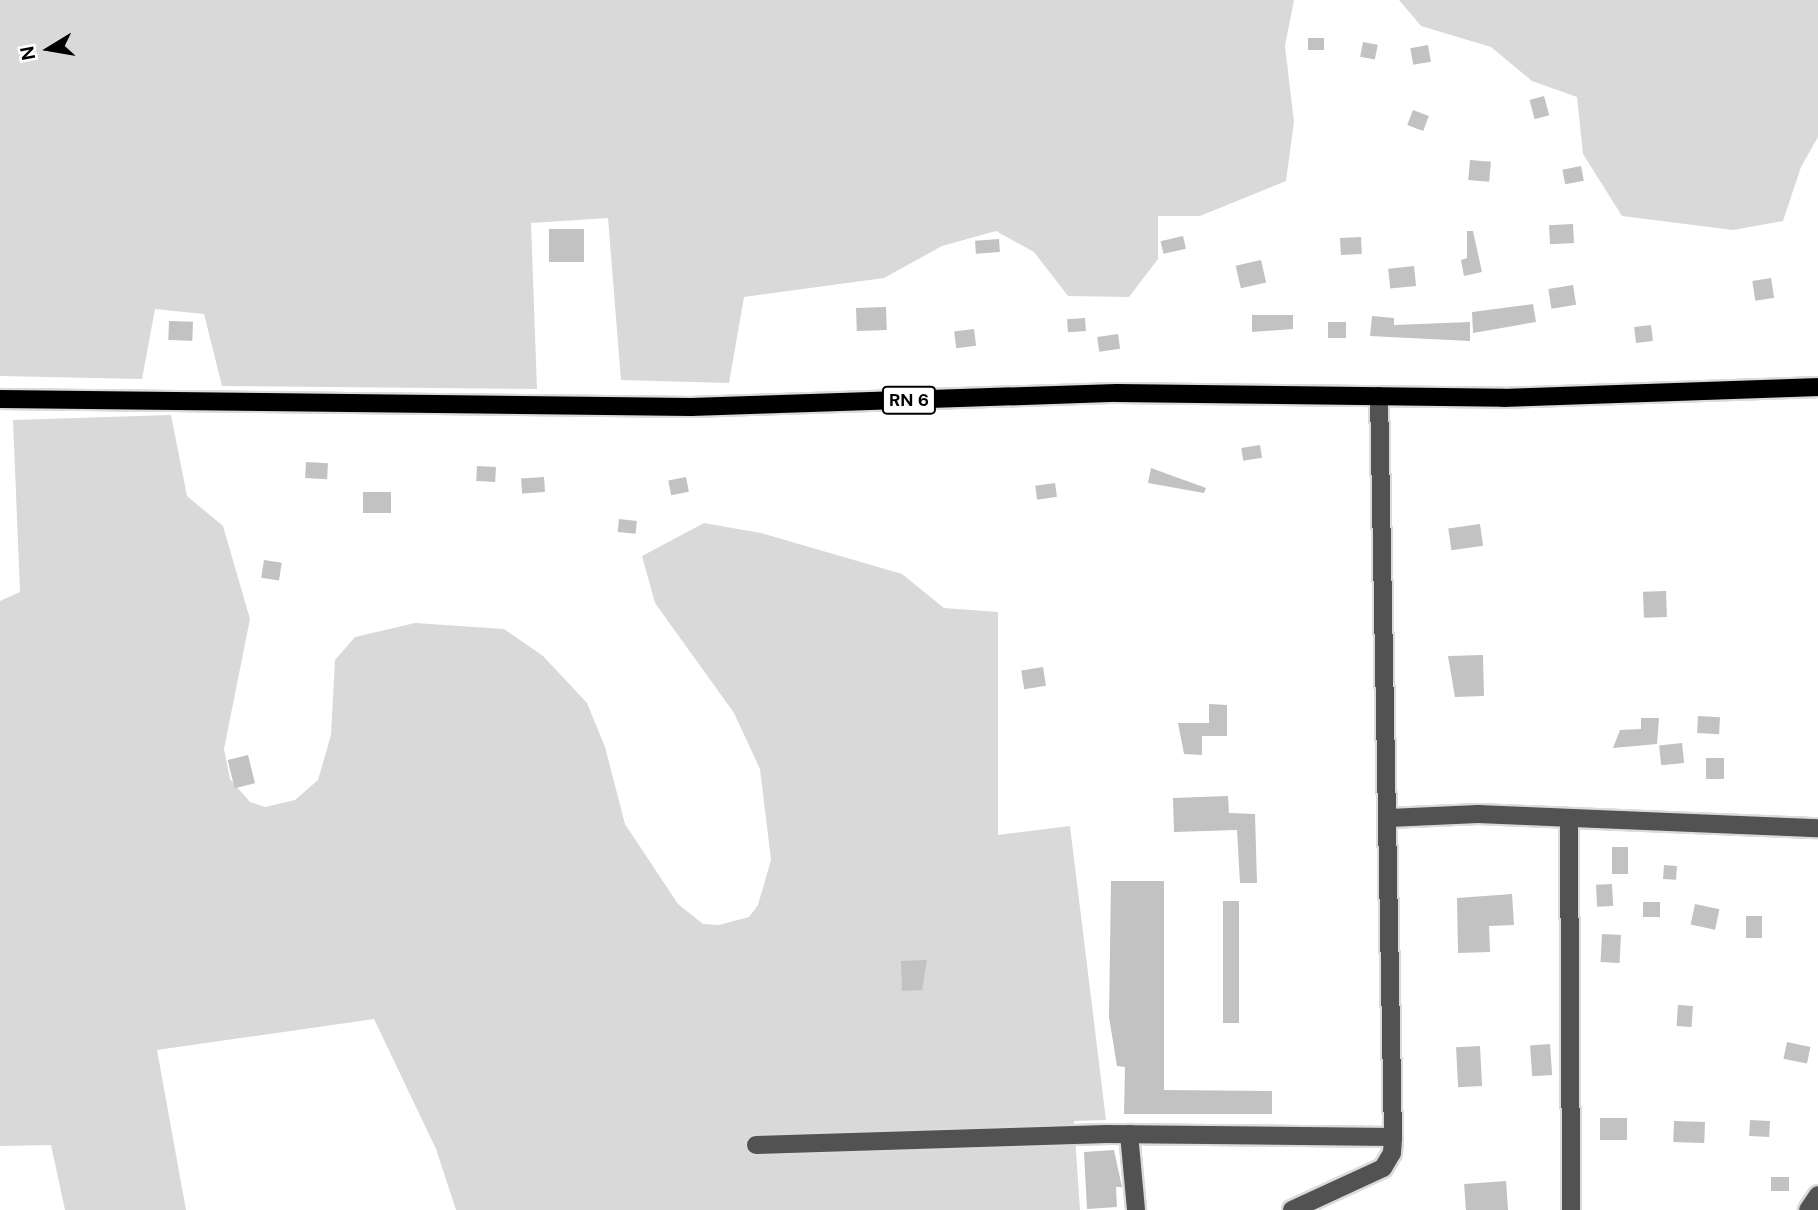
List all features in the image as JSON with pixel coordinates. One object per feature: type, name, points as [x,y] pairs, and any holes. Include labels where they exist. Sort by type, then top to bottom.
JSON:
[{"type":"main road","name":"RN 6","points":[[0,399],[691,407],[1117,393],[1504,398],[1818,387]]},
{"type":"street","points":[[1292,1210],[1383,1168],[1392,1153],[1385,869],[1390,818],[1379,396]]},
{"type":"street","points":[[1390,818],[1479,814],[1818,828]]},
{"type":"street","points":[[1569,819],[1571,1210]]},
{"type":"street","points":[[756,1144],[1129,1134],[1393,1137]]},
{"type":"street","points":[[1129,1134],[1136,1210]]},
{"type":"street","points":[[1808,1210],[1818,1195]]},
{"type":"shaded area","points":[[0,0],[1294,0],[1285,46],[1294,122],[1286,181],[1200,216],[1158,216],[1158,259],[1129,297],[1068,296],[1034,252],[996,231],[942,246],[884,278],[744,297],[729,383],[621,380],[608,218],[531,223],[537,389],[222,386],[204,314],[155,309],[142,379],[0,376]]},
{"type":"shaded area","points":[[1399,0],[1818,0],[1818,137],[1801,167],[1783,221],[1733,230],[1622,216],[1583,154],[1577,97],[1532,81],[1491,47],[1421,26]]},
{"type":"shaded area","points":[[171,415],[187,496],[223,526],[250,619],[224,749],[230,779],[250,802],[265,807],[295,800],[318,780],[331,735],[335,660],[355,637],[415,623],[504,629],[543,656],[587,703],[605,747],[625,824],[678,904],[703,924],[719,925],[749,917],[758,905],[771,860],[760,769],[734,713],[655,603],[642,556],[704,523],[761,533],[902,574],[944,608],[998,612],[998,835],[1070,826],[1106,1120],[1074,1121],[1080,1210],[456,1210],[436,1149],[374,1019],[157,1050],[186,1210],[65,1210],[51,1145],[0,1146],[0,601],[20,592],[13,420]]},
{"type":"building","points":[[1308,38],[1324,38],[1324,50],[1308,50]]},
{"type":"building","points":[[1363,42],[1378,45],[1375,60],[1360,57]]},
{"type":"building","points":[[1428,45],[1431,62],[1413,65],[1410,48]]},
{"type":"building","points":[[1544,96],[1549,115],[1535,119],[1530,100]]},
{"type":"building","points":[[1413,110],[1429,116],[1423,131],[1407,125]]},
{"type":"building","points":[[1470,160],[1491,162],[1489,182],[1468,180]]},
{"type":"building","points":[[1581,166],[1584,181],[1565,184],[1562,170]]},
{"type":"building","points":[[1573,224],[1574,243],[1550,244],[1549,225]]},
{"type":"building","points":[[549,229],[584,229],[584,262],[549,262]]},
{"type":"building","points":[[1467,231],[1473,231],[1482,272],[1464,276],[1461,260],[1467,258]]},
{"type":"building","points":[[1183,236],[1186,249],[1164,254],[1161,241]]},
{"type":"building","points":[[1361,237],[1362,254],[1341,255],[1340,238]]},
{"type":"building","points":[[999,239],[1000,252],[976,254],[975,241]]},
{"type":"building","points":[[1261,260],[1266,282],[1241,288],[1236,266]]},
{"type":"building","points":[[1414,266],[1416,286],[1390,289],[1388,269]]},
{"type":"building","points":[[1771,278],[1774,298],[1755,301],[1752,281]]},
{"type":"building","points":[[1573,285],[1576,305],[1551,309],[1548,289]]},
{"type":"building","points":[[1533,304],[1536,322],[1473,333],[1472,312]]},
{"type":"building","points":[[886,307],[887,330],[857,331],[856,308]]},
{"type":"building","points":[[1252,315],[1293,315],[1293,329],[1252,332]]},
{"type":"building","points":[[1372,316],[1394,318],[1394,325],[1470,322],[1470,341],[1370,336]]},
{"type":"building","points":[[1085,318],[1086,331],[1068,332],[1067,319]]},
{"type":"building","points":[[169,321],[193,322],[192,341],[168,340]]},
{"type":"building","points":[[1328,322],[1346,322],[1346,338],[1328,338]]},
{"type":"building","points":[[1651,325],[1653,341],[1636,343],[1634,327]]},
{"type":"building","points":[[974,329],[976,346],[956,348],[954,331]]},
{"type":"building","points":[[1118,334],[1120,349],[1099,352],[1097,337]]},
{"type":"building","points":[[1260,445],[1262,458],[1243,461],[1241,448]]},
{"type":"building","points":[[306,462],[328,463],[327,479],[305,478]]},
{"type":"building","points":[[477,466],[496,467],[495,482],[476,481]]},
{"type":"building","points":[[1151,468],[1206,488],[1204,493],[1148,483]]},
{"type":"building","points":[[544,477],[545,492],[522,494],[521,479]]},
{"type":"building","points":[[686,477],[689,492],[671,495],[668,480]]},
{"type":"building","points":[[1055,483],[1057,497],[1037,500],[1035,486]]},
{"type":"building","points":[[363,492],[391,492],[391,513],[363,513]]},
{"type":"building","points":[[619,519],[637,521],[636,534],[618,532]]},
{"type":"building","points":[[1480,524],[1483,546],[1451,550],[1448,528]]},
{"type":"building","points":[[264,560],[282,563],[279,581],[261,578]]},
{"type":"building","points":[[1666,591],[1667,617],[1644,618],[1643,592]]},
{"type":"building","points":[[1483,655],[1484,696],[1455,697],[1448,656]]},
{"type":"building","points":[[1043,667],[1046,686],[1024,689],[1021,670]]},
{"type":"building","points":[[1209,704],[1227,705],[1227,736],[1202,736],[1202,755],[1184,754],[1178,723],[1209,723]]},
{"type":"building","points":[[1698,716],[1720,717],[1719,734],[1697,733]]},
{"type":"building","points":[[1641,718],[1659,718],[1657,744],[1613,748],[1620,730],[1641,729]]},
{"type":"building","points":[[1682,743],[1684,763],[1661,765],[1659,745]]},
{"type":"building","points":[[248,755],[255,783],[235,788],[228,760]]},
{"type":"building","points":[[1706,758],[1724,758],[1724,779],[1706,779]]},
{"type":"building","points":[[1228,796],[1229,813],[1255,814],[1257,883],[1240,883],[1237,830],[1174,832],[1173,798]]},
{"type":"building","points":[[1612,847],[1628,847],[1628,874],[1612,874]]},
{"type":"building","points":[[1664,865],[1677,866],[1676,880],[1663,879]]},
{"type":"building","points":[[1111,881],[1164,881],[1164,1090],[1272,1091],[1272,1114],[1124,1114],[1125,1067],[1117,1066],[1109,1017]]},
{"type":"building","points":[[1612,884],[1613,906],[1597,907],[1596,885]]},
{"type":"building","points":[[1512,894],[1514,925],[1489,926],[1490,952],[1458,953],[1457,898]]},
{"type":"building","points":[[1223,901],[1239,901],[1239,1023],[1223,1023]]},
{"type":"building","points":[[1643,902],[1660,902],[1660,917],[1643,917]]},
{"type":"building","points":[[1695,904],[1719,909],[1715,930],[1691,925]]},
{"type":"building","points":[[1746,916],[1762,916],[1762,938],[1746,938]]},
{"type":"building","points":[[1602,934],[1621,935],[1620,963],[1601,962]]},
{"type":"building","points":[[927,960],[922,990],[902,991],[901,961]]},
{"type":"building","points":[[1678,1005],[1693,1006],[1691,1027],[1677,1026]]},
{"type":"building","points":[[1787,1042],[1810,1047],[1807,1064],[1783,1059]]},
{"type":"building","points":[[1550,1044],[1552,1075],[1532,1076],[1530,1045]]},
{"type":"building","points":[[1480,1046],[1482,1086],[1458,1087],[1456,1047]]},
{"type":"building","points":[[1600,1118],[1627,1118],[1627,1140],[1600,1140]]},
{"type":"building","points":[[1750,1120],[1770,1121],[1769,1137],[1749,1136]]},
{"type":"building","points":[[1674,1121],[1705,1122],[1704,1143],[1673,1142]]},
{"type":"building","points":[[1114,1150],[1122,1187],[1116,1187],[1117,1207],[1087,1209],[1084,1152]]},
{"type":"building","points":[[1771,1177],[1789,1177],[1789,1191],[1771,1191]]},
{"type":"building","points":[[1506,1181],[1508,1210],[1466,1210],[1464,1184]]}]
